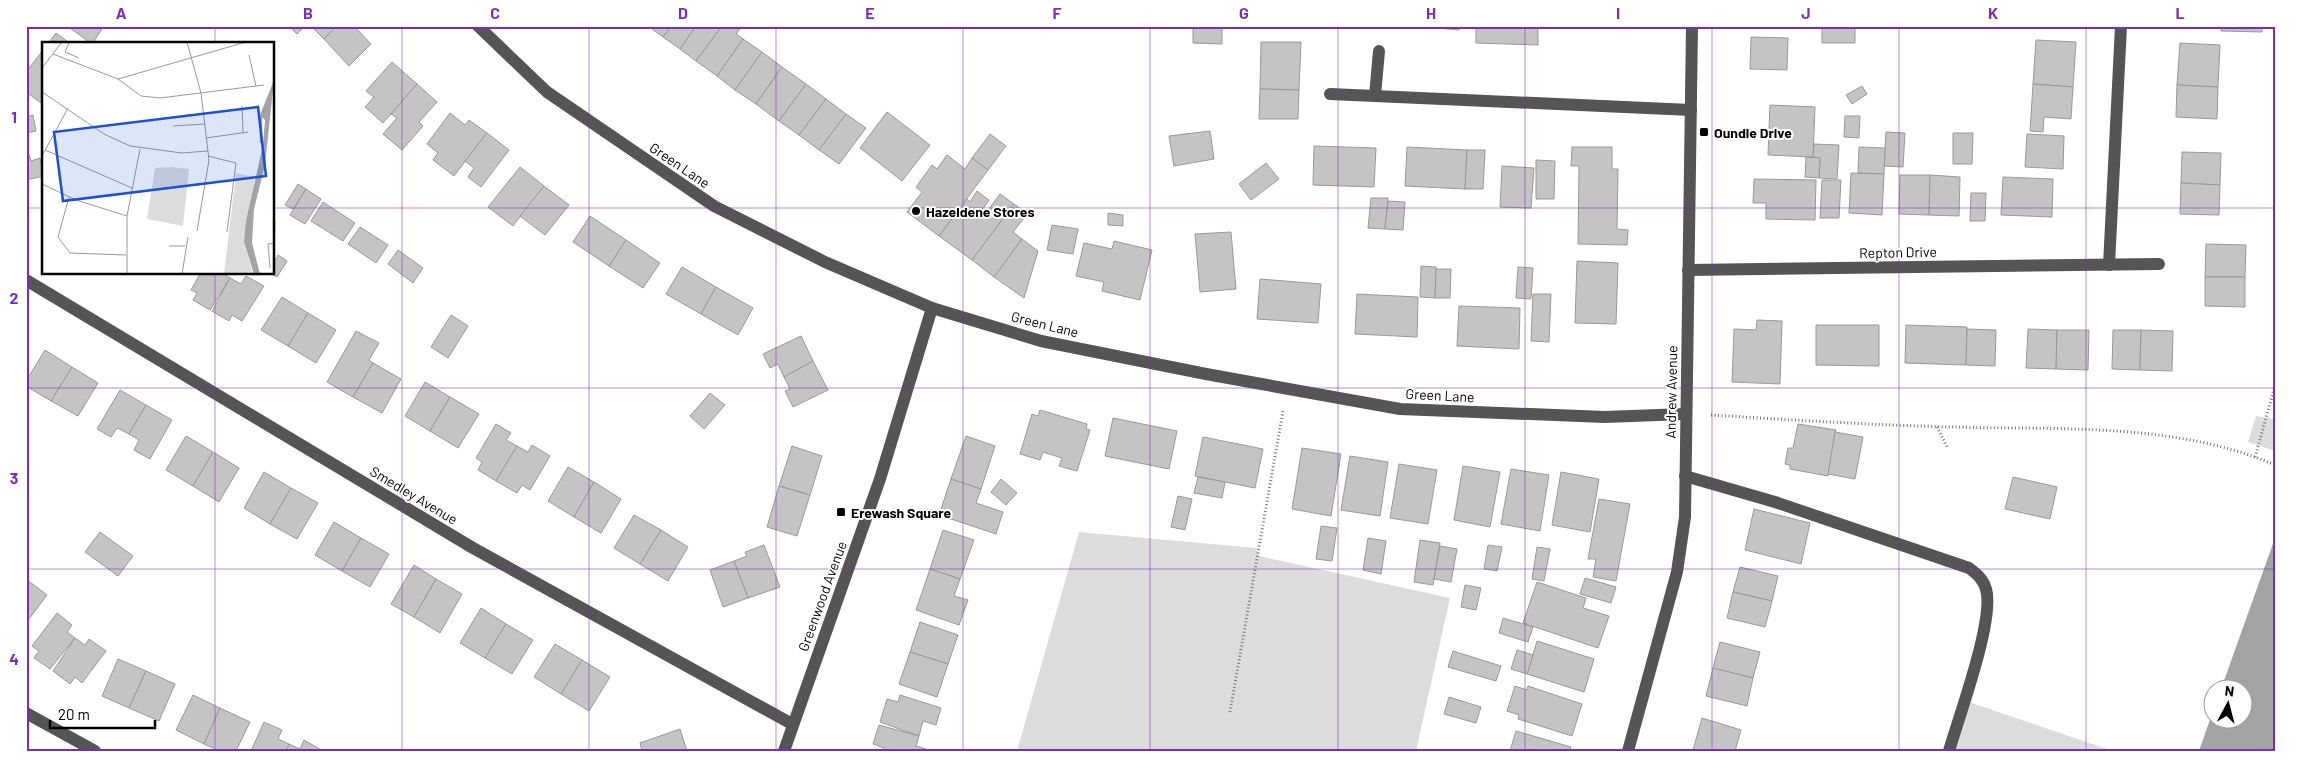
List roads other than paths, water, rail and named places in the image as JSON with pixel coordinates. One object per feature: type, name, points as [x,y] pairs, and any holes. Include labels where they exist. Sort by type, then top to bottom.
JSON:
[{"type":"street","name":"Green Lane","points":[[478,26],[547,92],[714,206],[825,262],[932,308],[1042,341],[1400,409],[1605,417],[1685,414]]},
{"type":"street","name":"Andrew Avenue","points":[[1628,751],[1677,572],[1685,517],[1692,26]]},
{"type":"street","points":[[2109,265],[2121,26]]},
{"type":"street","points":[[1375,96],[1379,52]]},
{"type":"street","points":[[1330,94],[1691,110]]},
{"type":"street","name":"Repton Drive","points":[[1688,270],[2159,264]]},
{"type":"street","name":"Smedley Avenue","points":[[26,280],[473,548],[792,724]]},
{"type":"street","name":"Greenwood Avenue","points":[[784,751],[880,479],[932,308]]},
{"type":"street","points":[[1685,476],[1775,502],[1969,568],[1982,579],[1988,605],[1984,632],[1949,751]]},
{"type":"street","points":[[26,713],[76,746],[95,751]]},
{"type":"place","name":"Oundle Drive","points":[[1704,132]]},
{"type":"place","name":"Hazeldene Stores","points":[[916,211]]},
{"type":"place","name":"Erewash Square","points":[[841,512]]}]
